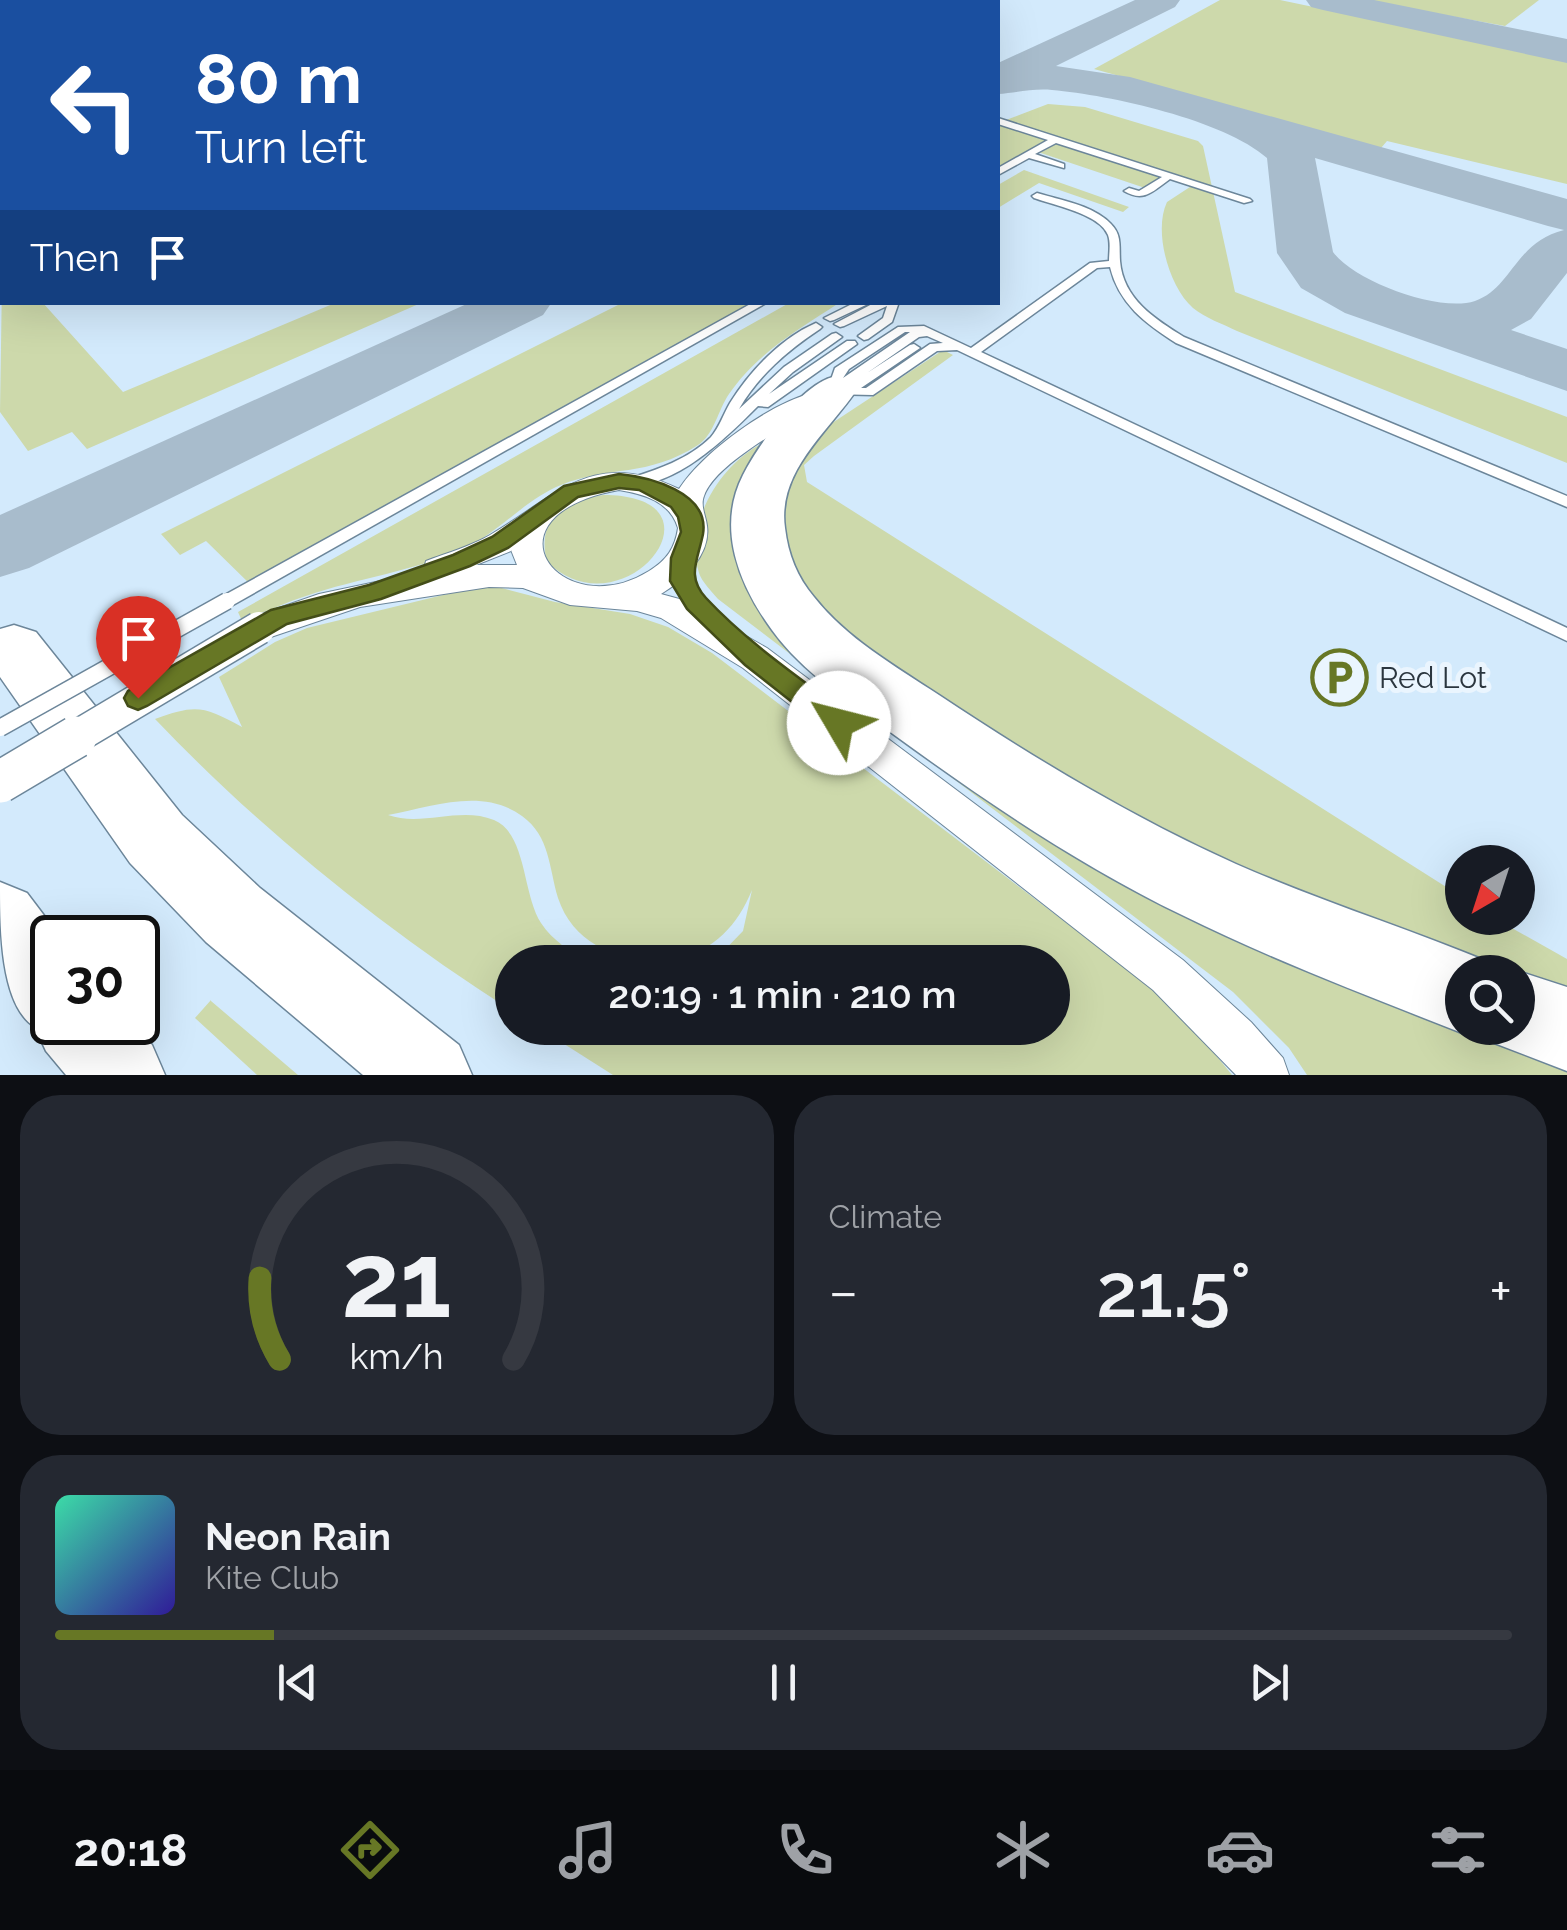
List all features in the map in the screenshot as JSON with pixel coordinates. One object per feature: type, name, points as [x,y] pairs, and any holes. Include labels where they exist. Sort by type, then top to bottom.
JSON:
[{"type":"highway","points":[[839,343],[778,459],[758,507],[757,526],[766,562],[789,608],[808,633],[833,657],[1002,775],[1134,852],[1299,930],[1445,986]]},
{"type":"highway","points":[[14,649],[156,839],[233,916],[429,1075]]},
{"type":"highway","points":[[0,920],[30,962]]},
{"type":"highway","points":[[1535,1018],[1567,1029]]},
{"type":"highway","points":[[96,1045],[122,1075]]},
{"type":"street","points":[[754,658],[688,592],[682,581],[683,558],[692,532],[690,494],[708,472],[790,414],[839,343]]},
{"type":"street","points":[[373,592],[483,551],[571,491],[594,484],[632,482],[663,490],[689,515]]},
{"type":"street","points":[[546,508],[528,537],[528,556],[537,573],[548,582]]},
{"type":"street","points":[[608,597],[662,580],[683,558]]},
{"type":"street","points":[[0,782],[259,628],[301,609],[373,592],[500,573],[525,574],[580,595],[637,599],[672,609],[754,658],[1168,975],[1235,1038],[1266,1075]]},
{"type":"lane","points":[[1000,121],[1247,201]]},
{"type":"lane","points":[[1000,171],[1056,139]]},
{"type":"lane","points":[[1028,155],[1061,166]]},
{"type":"lane","points":[[1129,191],[1140,195],[1169,176]]},
{"type":"lane","points":[[1036,196],[1091,215],[1105,225],[1114,236],[1114,264],[1122,290],[1137,312],[1180,340],[1567,502]]},
{"type":"lane","points":[[839,343],[870,391],[934,347],[970,351],[1094,265],[1114,264]]},
{"type":"lane","points":[[0,728],[758,305]]},
{"type":"lane","points":[[839,343],[856,305]]},
{"type":"lane","points":[[839,343],[886,305]]},
{"type":"lane","points":[[632,482],[675,469],[717,441],[777,379],[888,320],[890,305]]},
{"type":"lane","points":[[717,441],[732,406],[763,366],[839,343],[933,334],[1567,635]]},
{"type":"lane","points":[[839,343],[947,340]]},
{"type":"green space","points":[[1220,0],[1280,0],[1567,60],[1567,184],[1387,141],[1381,148],[1094,69]]},
{"type":"green space","points":[[1362,0],[1539,0],[1505,26]]},
{"type":"green space","points":[[1048,104],[1085,107],[1198,141],[1203,146],[1235,292],[1567,417],[1567,463],[1198,312],[1184,299],[1171,273],[1162,228],[1167,202],[1193,185],[1169,176],[1148,189],[1035,151],[1000,171],[1000,122]]},
{"type":"green space","points":[[1024,170],[1129,207],[1123,212],[1039,183],[1000,207],[1000,184]]},
{"type":"green space","points":[[2,305],[45,305],[123,392],[330,305],[416,305],[87,449],[72,432],[28,451],[0,412]]},
{"type":"green space","points":[[618,305],[759,305],[253,587],[206,541],[180,555],[161,534]]},
{"type":"green space","points":[[785,305],[836,305],[752,366],[729,394],[703,441],[679,455],[645,467],[561,485],[536,498],[478,541],[447,556],[326,590],[242,621],[238,612]]},
{"type":"green space","points":[[943,350],[953,355],[814,456],[804,465],[807,482],[1445,886],[1445,935],[1524,935],[1567,959],[1567,1003],[1535,992],[1535,955],[1445,955],[1445,960],[1329,920],[1191,859],[856,652],[789,574],[781,488],[817,433]]},
{"type":"green space","points":[[761,444],[770,445],[754,577],[1235,929],[1445,1013],[1445,1045],[1530,1045],[1567,1058],[1567,1075],[1307,1075],[1289,1048],[1233,992],[718,599],[699,573],[696,535],[709,498],[731,467]]},
{"type":"green space","points":[[603,495],[642,501],[661,516],[664,536],[653,556],[633,573],[607,583],[577,580],[547,562],[545,534],[549,523],[565,508]]},
{"type":"green space","points":[[476,587],[498,587],[555,602],[630,614],[668,627],[712,653],[1177,1007],[1232,1075],[613,1075],[566,1045],[1070,1045],[1070,945],[729,945],[743,931],[752,890],[732,925],[710,945],[597,945],[566,916],[543,843],[522,816],[507,807],[474,801],[388,815],[414,819],[481,816],[505,827],[513,838],[535,911],[562,945],[495,945],[495,1000],[324,876],[237,800],[155,719],[191,709],[218,715],[242,727],[219,677],[275,642],[307,628]]},
{"type":"green space","points":[[211,1000],[298,1075],[257,1075],[195,1018]]},
{"type":"taxiway","points":[[1009,73],[1163,0]]},
{"type":"taxiway","points":[[1323,0],[1567,51]]},
{"type":"taxiway","points":[[1000,82],[1048,77],[1115,86],[1235,120]]},
{"type":"taxiway","points":[[1235,120],[1567,215]]},
{"type":"taxiway","points":[[1235,120],[1267,134],[1290,154],[1305,253],[1321,276],[1366,300],[1567,371]]},
{"type":"taxiway","points":[[1422,317],[1457,321],[1498,314],[1521,294],[1556,252],[1567,246]]},
{"type":"taxiway","points":[[0,548],[516,305]]},
{"type":"place","name":"Red Lot","points":[[1340,677]]},
{"type":"route","points":[[138,698],[280,617],[373,592],[462,560],[500,542],[571,491],[619,481],[643,483],[679,501],[689,515],[692,532],[683,558],[682,581],[696,603],[754,658],[839,723]]}]
